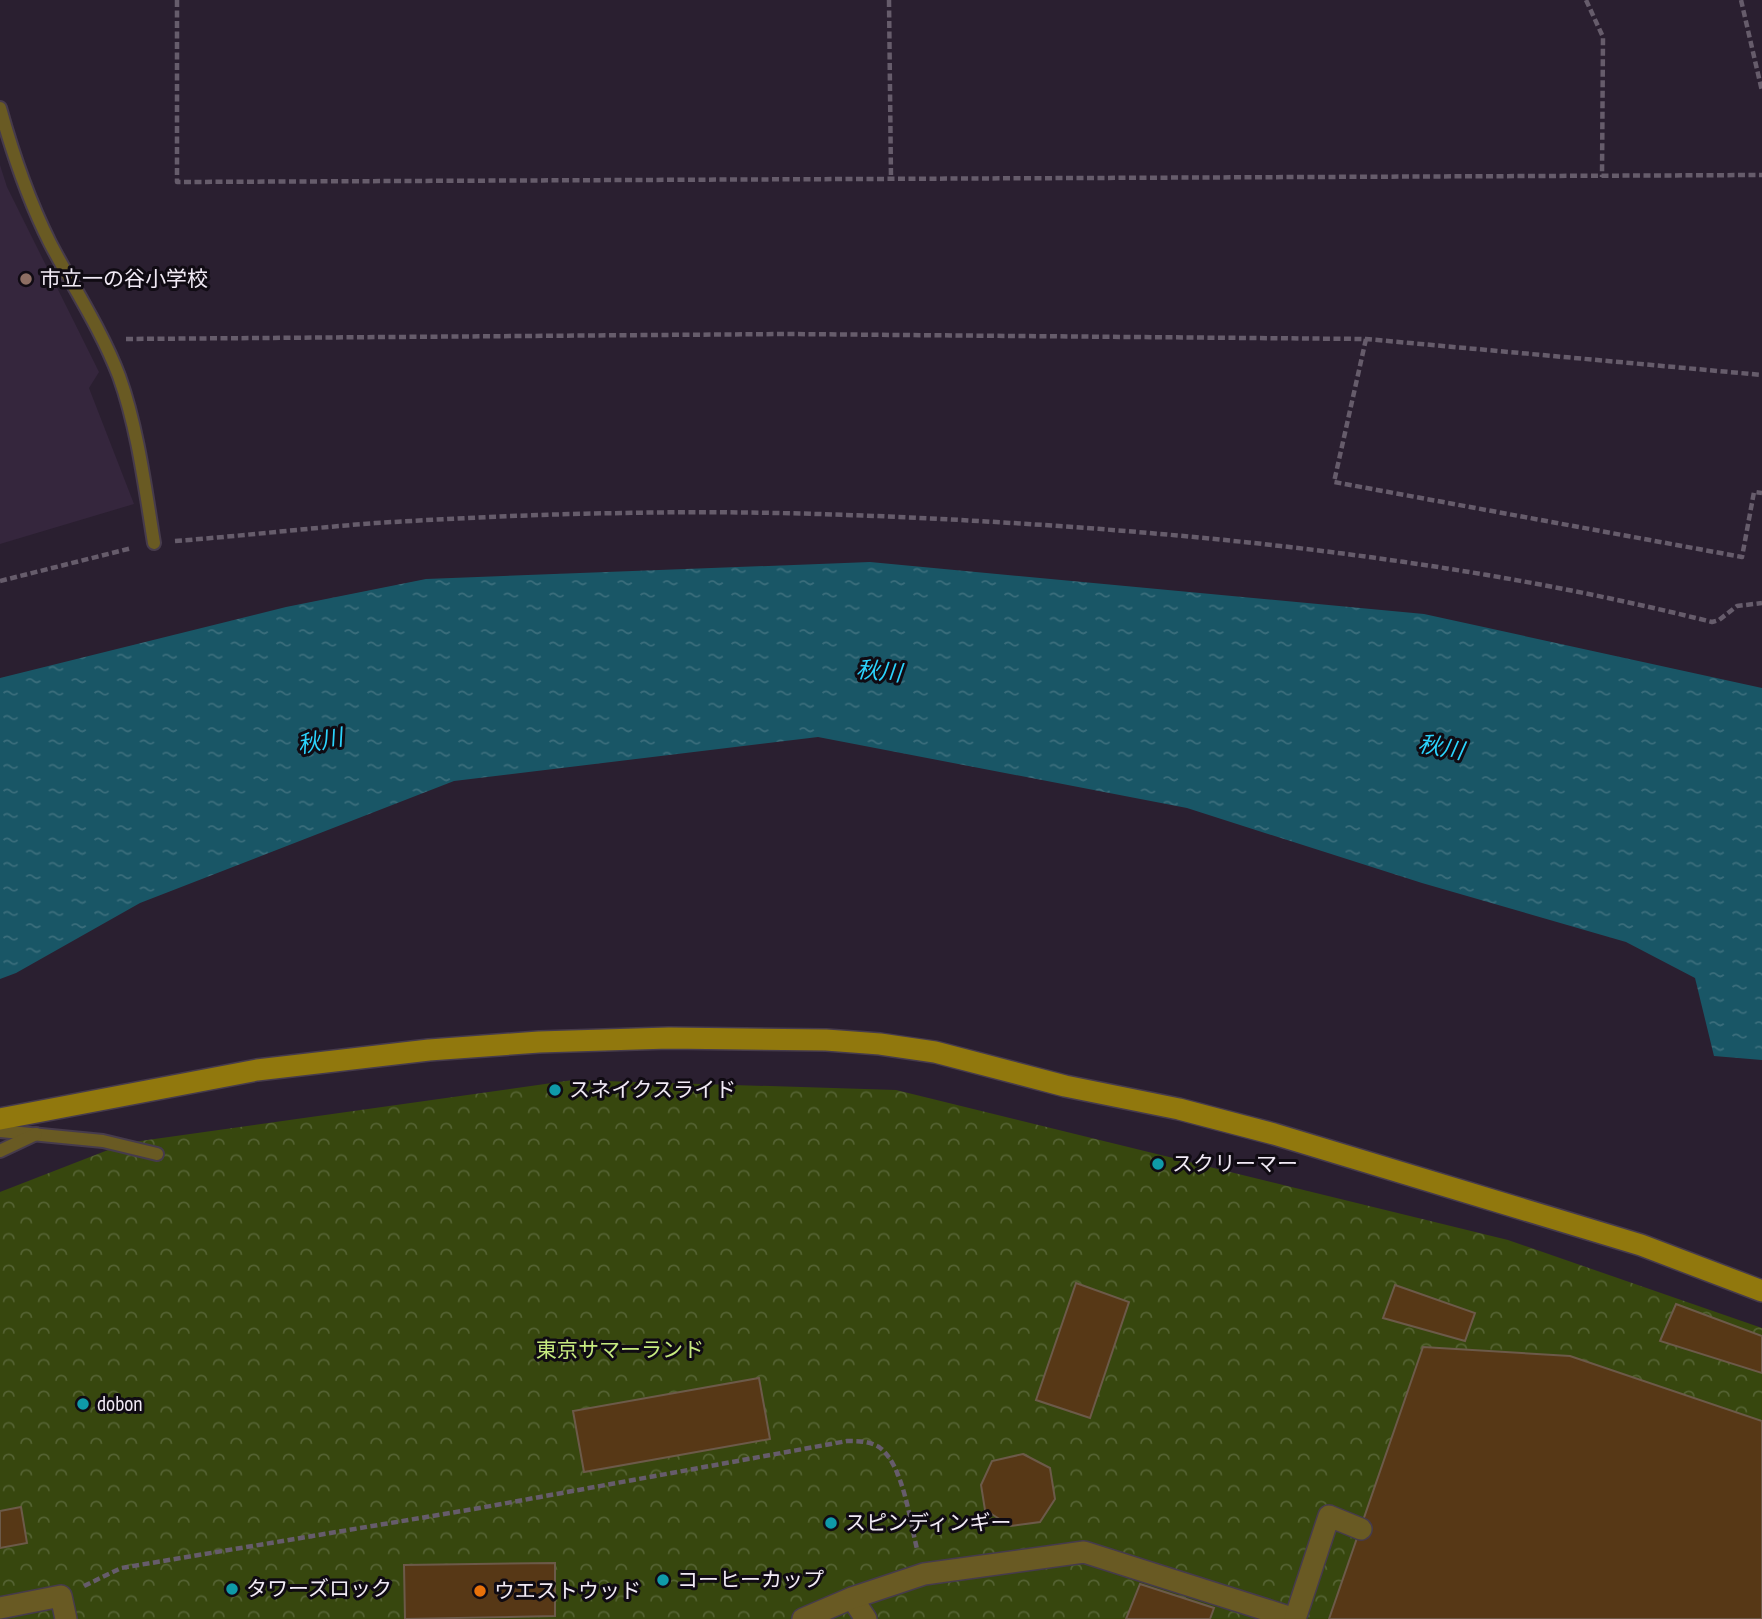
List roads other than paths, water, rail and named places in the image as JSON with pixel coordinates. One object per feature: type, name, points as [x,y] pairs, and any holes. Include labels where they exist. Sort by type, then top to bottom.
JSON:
[{"type":"street","points":[[0,1119],[257,1070],[429,1050],[539,1042],[669,1038],[826,1040],[880,1044],[935,1052],[1065,1086],[1179,1109],[1274,1134],[1641,1245],[1762,1291]]},
{"type":"street","points":[[803,1619],[852,1598],[924,1574],[1084,1552],[1295,1619],[1329,1516],[1361,1529]]},
{"type":"street","points":[[0,1608],[61,1596],[66,1619]]},
{"type":"street","points":[[852,1598],[866,1619]]},
{"type":"lane","points":[[0,108],[18,172],[49,241],[104,342],[118,374],[130,410],[154,543]]},
{"type":"lane","points":[[0,1131],[103,1141],[157,1154]]},
{"type":"lane","points":[[0,1151],[36,1134]]},
{"type":"water","name":"秋川","points":[[870,562],[1424,614],[1762,688],[1762,1060],[1714,1056],[1695,978],[1626,942],[1422,883],[1187,808],[818,737],[454,781],[140,903],[16,973],[0,979],[0,678],[286,607],[426,579]]},
{"type":"place","name":"市立一の谷小学校","points":[[26,279]]},
{"type":"place","name":"スネイクスライド","points":[[555,1090]]},
{"type":"place","name":"スクリーマー","points":[[1158,1164]]},
{"type":"place","name":"dobon","points":[[83,1404]]},
{"type":"place","name":"スピンディンギー","points":[[831,1523]]},
{"type":"place","name":"コーヒーカップ","points":[[663,1580]]},
{"type":"place","name":"タワーズロック","points":[[232,1589]]},
{"type":"place","name":"ウエストウッド","points":[[480,1591]]},
{"type":"park label","name":"東京サマーランド","points":[[620,1350]]}]
